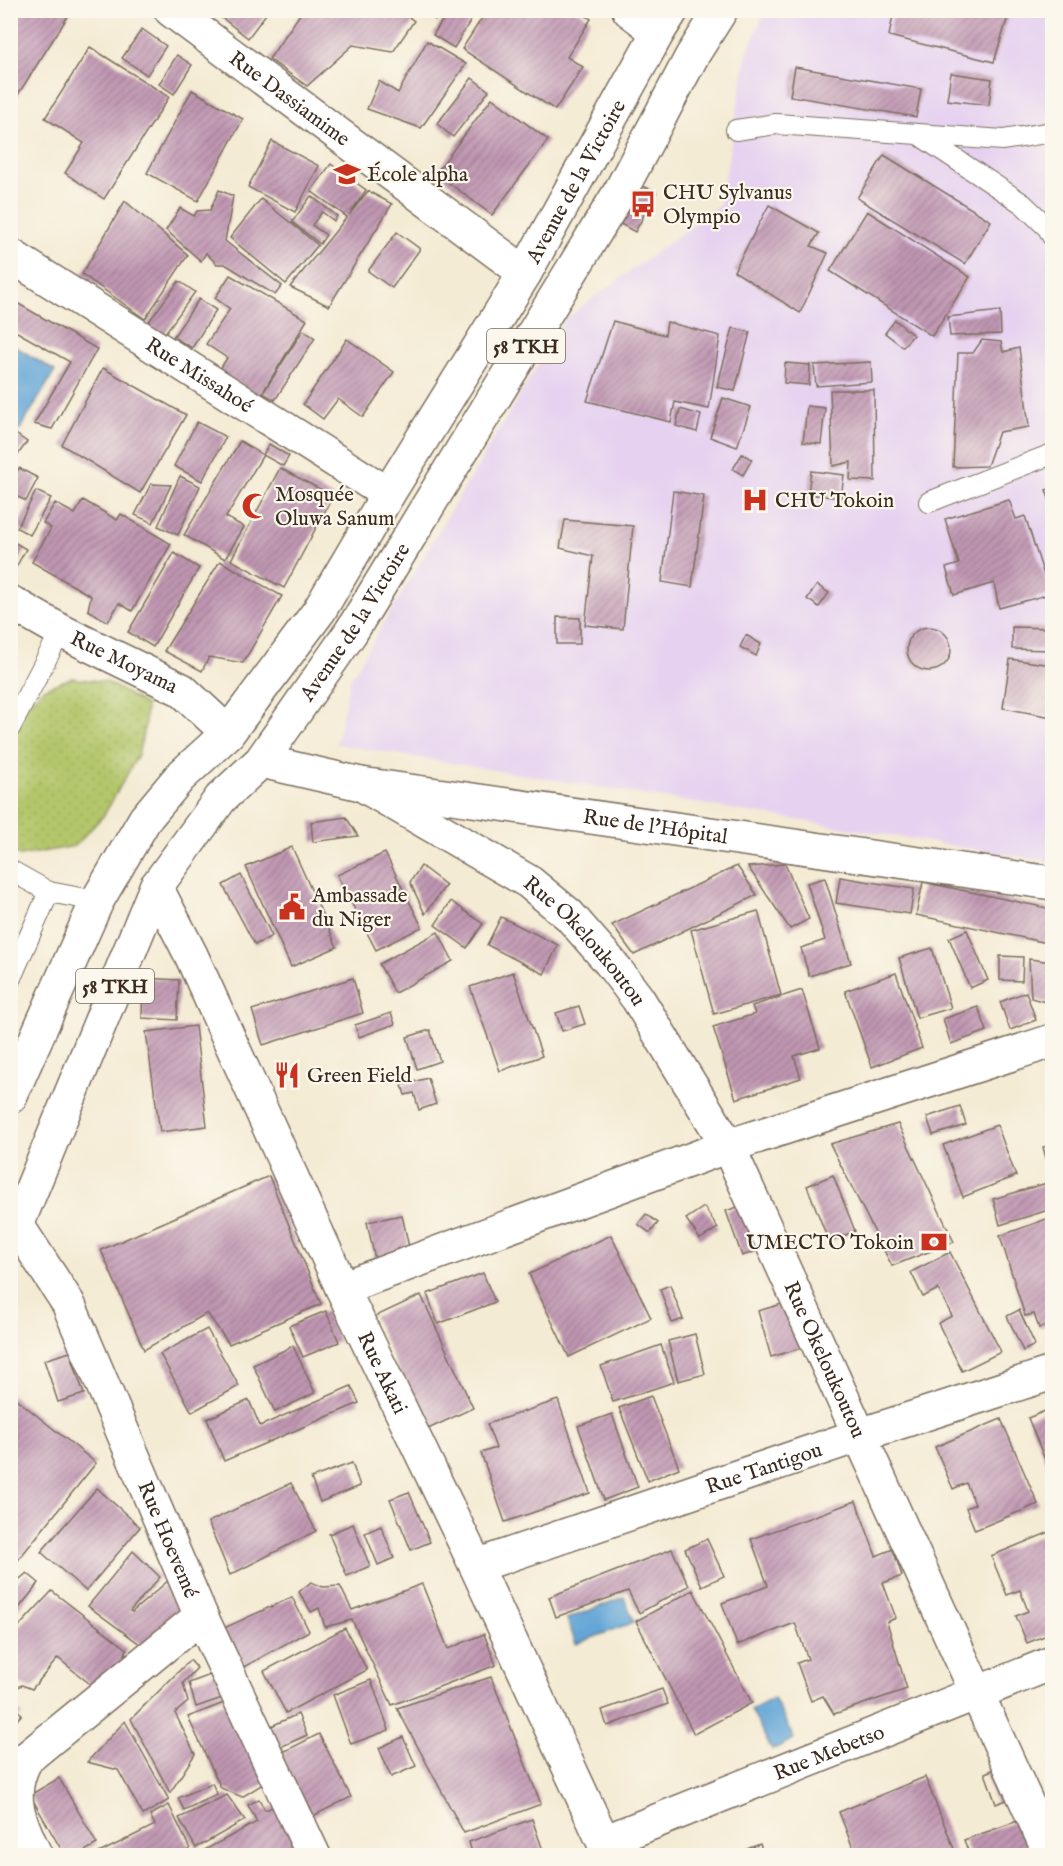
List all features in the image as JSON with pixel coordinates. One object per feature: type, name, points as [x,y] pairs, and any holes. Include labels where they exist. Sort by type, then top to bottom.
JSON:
[{"type":"main road","name":"Rue Dassiamime","points":[[171,10],[525,273]]},
{"type":"main road","points":[[629,10],[665,21],[692,56]]},
{"type":"main road","name":"Avenue de la Victoire","points":[[14,1231],[156,887],[221,798],[261,761],[351,632],[621,190],[692,56],[721,10]]},
{"type":"main road","name":"Avenue de la Victoire","points":[[97,901],[145,819],[180,777],[228,733],[319,611],[388,494],[525,273],[665,21]]},
{"type":"main road","name":"Rue Missahoé","points":[[10,255],[388,494]]},
{"type":"main road","name":"Rue Moyama","points":[[10,602],[61,631],[182,690],[261,761]]},
{"type":"main road","name":"Rue de l'Hôpital","points":[[261,761],[361,784],[1053,883]]},
{"type":"main road","name":"Rue Okeloukoutou","points":[[361,784],[529,882],[569,915],[610,962],[638,999],[728,1146],[1051,1856]]},
{"type":"main road","name":"Rue Akati","points":[[156,887],[191,955],[342,1288],[476,1566],[607,1849]]},
{"type":"main road","name":"58 TKH","points":[[10,1097],[97,901]]},
{"type":"main road","points":[[342,1288],[728,1146],[1053,1041]]},
{"type":"main road","name":"Rue Hoevemé","points":[[14,1231],[68,1303],[201,1616],[314,1856]]},
{"type":"main road","name":"Rue Tantigou","points":[[476,1566],[1053,1372]]},
{"type":"main road","points":[[36,1856],[16,1809],[19,1771],[27,1758],[201,1616]]},
{"type":"main road","name":"Rue Mebetso","points":[[607,1849],[977,1692],[1053,1663]]},
{"type":"lane","points":[[736,130],[776,124],[1003,140],[1053,132]]},
{"type":"lane","points":[[916,133],[1023,204],[1051,230]]},
{"type":"lane","points":[[929,502],[1053,454]]},
{"type":"lane","points":[[10,728],[61,631]]},
{"type":"lane","points":[[10,870],[49,892],[97,901]]},
{"type":"lane","points":[[10,980],[49,892]]},
{"type":"shaded area","name":"CHU Tokoin","points":[[765,11],[1052,11],[1052,862],[336,744],[350,680],[565,319],[720,205],[747,53]]},
{"type":"green space","points":[[71,678],[107,682],[146,705],[145,725],[138,755],[104,815],[75,846],[20,856],[11,850],[11,733],[27,704],[43,689]]},
{"type":"water","points":[[11,344],[55,371],[19,431],[11,425]]},
{"type":"water","points":[[624,1597],[634,1622],[576,1644],[567,1619]]},
{"type":"water","points":[[774,1698],[794,1739],[772,1750],[751,1710]]},
{"type":"building","points":[[10,10],[72,10],[10,107]]},
{"type":"building","points":[[220,10],[269,10],[248,38],[217,14]]},
{"type":"building","points":[[303,10],[399,10],[414,21],[393,52],[353,45],[307,86],[269,59]]},
{"type":"building","points":[[421,10],[441,10],[435,20]]},
{"type":"building","points":[[449,10],[477,10],[454,48],[433,35]]},
{"type":"building","points":[[487,10],[577,10],[591,19],[567,57],[583,67],[555,110],[462,49]]},
{"type":"building","points":[[894,10],[1010,10],[994,62],[889,36]]},
{"type":"building","points":[[1052,10],[1051,16],[1037,11]]},
{"type":"building","points":[[142,29],[166,46],[147,75],[122,58]]},
{"type":"building","points":[[427,41],[466,64],[421,128],[367,109],[379,81],[398,93]]},
{"type":"building","points":[[90,47],[169,97],[104,199],[65,173],[84,143],[45,118]]},
{"type":"building","points":[[177,55],[192,65],[174,94],[159,84]]},
{"type":"building","points":[[795,67],[921,89],[916,117],[790,96]]},
{"type":"building","points":[[951,73],[992,79],[989,105],[947,100]]},
{"type":"building","points":[[472,78],[489,91],[453,137],[437,124]]},
{"type":"building","points":[[192,90],[243,119],[198,201],[147,173]]},
{"type":"building","points":[[492,98],[548,140],[492,215],[436,173]]},
{"type":"building","points":[[272,141],[319,166],[295,212],[248,187]]},
{"type":"building","points":[[884,155],[991,221],[965,264],[857,198]]},
{"type":"building","points":[[331,164],[366,190],[349,215],[368,191],[392,204],[329,306],[290,287],[347,217],[311,191]]},
{"type":"building","points":[[638,183],[656,193],[635,232],[617,222]]},
{"type":"building","points":[[219,190],[233,196],[225,241],[282,286],[275,295],[225,264],[217,264],[206,253],[201,261],[166,230],[180,208],[194,216],[197,211],[210,210]]},
{"type":"building","points":[[311,196],[337,216],[334,221],[322,212],[312,225],[326,235],[320,244],[292,222]]},
{"type":"building","points":[[261,199],[318,245],[286,284],[230,238]]},
{"type":"building","points":[[125,201],[188,255],[145,319],[82,274]]},
{"type":"building","points":[[769,205],[819,233],[811,246],[828,253],[800,313],[734,271]]},
{"type":"building","points":[[867,211],[970,277],[932,336],[830,271]]},
{"type":"building","points":[[397,232],[420,249],[392,288],[368,271]]},
{"type":"building","points":[[230,275],[307,320],[260,397],[219,371],[227,358],[206,344],[230,309],[215,298]]},
{"type":"building","points":[[179,281],[195,292],[163,336],[147,324]]},
{"type":"building","points":[[10,299],[97,349],[52,429],[34,424],[70,362],[10,328]]},
{"type":"building","points":[[199,299],[216,310],[192,348],[173,337]]},
{"type":"building","points":[[1000,311],[1001,334],[950,336],[948,317]]},
{"type":"building","points":[[895,320],[913,335],[903,347],[885,333]]},
{"type":"building","points":[[613,321],[665,335],[667,322],[720,336],[709,409],[675,402],[671,422],[587,401]]},
{"type":"building","points":[[733,328],[750,332],[735,391],[717,387]]},
{"type":"building","points":[[303,330],[315,338],[275,400],[263,393]]},
{"type":"building","points":[[347,339],[394,372],[363,417],[338,399],[323,419],[303,404]]},
{"type":"building","points":[[982,340],[1001,342],[1003,352],[1019,348],[1029,427],[999,432],[987,466],[953,467],[958,353],[973,353]]},
{"type":"building","points":[[871,362],[872,382],[816,386],[814,365]]},
{"type":"building","points":[[785,363],[810,365],[809,385],[784,383]]},
{"type":"building","points":[[103,368],[186,415],[140,493],[62,445]]},
{"type":"building","points":[[830,390],[874,390],[875,481],[850,480],[851,462],[833,466]]},
{"type":"building","points":[[723,398],[751,407],[737,447],[710,437]]},
{"type":"building","points":[[807,406],[825,408],[821,444],[803,442]]},
{"type":"building","points":[[680,409],[701,415],[697,432],[676,426]]},
{"type":"building","points":[[197,422],[226,437],[202,481],[174,466]]},
{"type":"building","points":[[10,430],[27,442],[10,466]]},
{"type":"building","points":[[240,441],[263,455],[226,517],[244,527],[225,559],[184,535]]},
{"type":"building","points":[[269,444],[289,456],[283,466],[263,455]]},
{"type":"building","points":[[742,454],[752,459],[743,475],[733,469]]},
{"type":"building","points":[[19,468],[38,478],[26,501],[10,493],[10,485]]},
{"type":"building","points":[[280,468],[333,496],[284,588],[231,560]]},
{"type":"building","points":[[811,471],[844,475],[841,498],[808,494]]},
{"type":"building","points":[[180,476],[200,486],[178,535],[158,526]]},
{"type":"building","points":[[151,484],[171,485],[153,523],[135,515]]},
{"type":"building","points":[[1052,488],[1052,506],[1046,490]]},
{"type":"building","points":[[36,491],[51,498],[30,535],[17,528]]},
{"type":"building","points":[[673,491],[704,496],[692,587],[662,582]]},
{"type":"building","points":[[83,500],[117,520],[121,514],[171,544],[132,611],[119,603],[108,622],[88,610],[91,596],[32,562],[51,528],[43,523],[55,503],[75,514]]},
{"type":"building","points":[[1009,500],[1016,519],[1025,516],[1050,594],[999,608],[994,583],[954,595],[946,568],[959,564],[945,519]]},
{"type":"building","points":[[565,520],[633,526],[623,629],[585,625],[593,556],[560,548]]},
{"type":"building","points":[[10,540],[26,549],[10,578]]},
{"type":"building","points":[[174,553],[199,568],[153,647],[128,632]]},
{"type":"building","points":[[220,561],[282,596],[243,663],[209,657],[202,671],[164,651]]},
{"type":"building","points":[[817,585],[829,593],[819,607],[807,599]]},
{"type":"building","points":[[557,617],[580,618],[580,644],[557,644]]},
{"type":"building","points":[[929,627],[938,628],[945,633],[950,640],[950,658],[945,665],[938,670],[929,671],[920,670],[913,665],[908,658],[907,649],[908,640],[913,633],[920,628]]},
{"type":"building","points":[[1012,627],[1052,628],[1052,650],[1012,649]]},
{"type":"building","points":[[746,635],[761,644],[756,656],[740,647]]},
{"type":"building","points":[[1010,659],[1052,665],[1052,717],[1003,708]]},
{"type":"building","points":[[346,817],[358,836],[313,842],[311,822]]},
{"type":"building","name":"Ambassade du Niger","points":[[292,847],[337,947],[291,967],[246,867]]},
{"type":"building","points":[[385,853],[422,927],[376,950],[337,875]]},
{"type":"building","points":[[785,864],[809,919],[790,929],[748,867]]},
{"type":"building","points":[[421,866],[446,885],[425,914],[410,882]]},
{"type":"building","points":[[737,866],[757,895],[634,955],[612,925]]},
{"type":"building","points":[[241,875],[272,936],[255,945],[223,885]]},
{"type":"building","points":[[840,877],[914,889],[910,914],[836,903]]},
{"type":"building","points":[[825,878],[851,963],[809,976],[801,948],[825,940],[807,883]]},
{"type":"building","points":[[923,882],[1052,909],[1052,944],[916,915]]},
{"type":"building","points":[[451,901],[483,924],[467,948],[435,925]]},
{"type":"building","points":[[758,911],[781,995],[714,1014],[691,930]]},
{"type":"building","points":[[501,917],[558,945],[544,974],[487,945]]},
{"type":"building","points":[[967,930],[988,980],[970,988],[949,938]]},
{"type":"building","points":[[438,932],[453,961],[395,993],[379,964]]},
{"type":"building","points":[[932,948],[951,1008],[917,1018],[899,958]]},
{"type":"building","points":[[1000,956],[1023,957],[1022,981],[1000,980]]},
{"type":"building","points":[[1029,959],[1052,962],[1052,1004],[1031,998]]},
{"type":"building","points":[[513,972],[542,1056],[500,1071],[470,987]]},
{"type":"building","points":[[896,973],[922,1048],[872,1067],[845,991]]},
{"type":"building","points":[[143,978],[179,980],[177,1020],[142,1018]]},
{"type":"building","points":[[353,978],[363,1013],[263,1045],[252,1010]]},
{"type":"building","points":[[802,990],[820,1048],[794,1056],[801,1078],[736,1099],[713,1027],[755,1014],[752,1006]]},
{"type":"building","points":[[1026,992],[1036,1020],[1010,1030],[1000,1002]]},
{"type":"building","points":[[579,1006],[585,1024],[562,1031],[556,1013]]},
{"type":"building","points":[[978,1007],[987,1031],[951,1044],[943,1019]]},
{"type":"building","points":[[391,1013],[395,1024],[359,1037],[355,1025]]},
{"type":"building","points":[[195,1026],[207,1126],[160,1132],[146,1032]]},
{"type":"building","points":[[430,1030],[440,1061],[417,1069],[407,1037]]},
{"type":"building","points":[[428,1078],[436,1104],[419,1110],[414,1093],[405,1095],[402,1085]]},
{"type":"building","points":[[960,1106],[966,1125],[933,1135],[927,1117]]},
{"type":"building","points":[[898,1124],[954,1242],[892,1266],[830,1144]]},
{"type":"building","points":[[997,1125],[1016,1176],[963,1197],[943,1145]]},
{"type":"building","points":[[1052,1145],[1052,1181],[1043,1147]]},
{"type":"building","points":[[833,1175],[855,1231],[829,1242],[807,1186]]},
{"type":"building","points":[[269,1176],[321,1304],[229,1344],[207,1313],[144,1350],[101,1250]]},
{"type":"building","points":[[1047,1183],[1052,1209],[1000,1225],[993,1199]]},
{"type":"building","points":[[752,1202],[768,1247],[742,1256],[726,1211]]},
{"type":"building","points":[[704,1207],[718,1228],[700,1239],[686,1219]]},
{"type":"building","points":[[646,1214],[658,1223],[650,1233],[638,1224]]},
{"type":"building","points":[[402,1215],[412,1261],[377,1269],[367,1222]]},
{"type":"building","points":[[1049,1218],[1052,1229],[1052,1323],[1039,1328],[1034,1314],[1025,1316],[1000,1236]]},
{"type":"building","points":[[611,1235],[651,1318],[569,1357],[529,1274]]},
{"type":"building","points":[[950,1252],[1001,1352],[962,1371],[938,1323],[952,1316],[938,1289],[923,1297],[911,1272]]},
{"type":"building","points":[[483,1273],[495,1302],[438,1324],[427,1294]]},
{"type":"building","points":[[670,1285],[683,1319],[672,1323],[660,1289]]},
{"type":"building","points":[[421,1295],[473,1408],[426,1430],[374,1317]]},
{"type":"building","points":[[792,1301],[805,1347],[771,1357],[758,1311]]},
{"type":"building","points":[[1019,1310],[1035,1345],[1023,1351],[1007,1316]]},
{"type":"building","points":[[326,1311],[339,1342],[303,1357],[289,1326]]},
{"type":"building","points":[[207,1329],[239,1386],[192,1412],[160,1354]]},
{"type":"building","points":[[695,1334],[705,1374],[678,1381],[668,1341]]},
{"type":"building","points":[[661,1345],[674,1382],[613,1402],[601,1366]]},
{"type":"building","points":[[293,1346],[315,1393],[275,1412],[253,1365]]},
{"type":"building","points":[[70,1352],[84,1394],[58,1402],[44,1360]]},
{"type":"building","points":[[351,1386],[359,1403],[224,1461],[207,1419],[249,1400],[260,1426]]},
{"type":"building","points":[[10,1394],[96,1463],[10,1570]]},
{"type":"building","points":[[651,1396],[679,1468],[648,1481],[619,1408]]},
{"type":"building","points":[[558,1400],[590,1493],[505,1522],[481,1453],[496,1448],[487,1424]]},
{"type":"building","points":[[1052,1408],[1052,1477],[1028,1418]]},
{"type":"building","points":[[612,1414],[638,1487],[604,1500],[578,1426]]},
{"type":"building","points":[[1001,1419],[1038,1504],[975,1530],[966,1508],[975,1504],[966,1483],[953,1489],[935,1447]]},
{"type":"building","points":[[352,1463],[360,1486],[320,1502],[311,1478]]},
{"type":"building","points":[[291,1483],[316,1531],[230,1575],[208,1522]]},
{"type":"building","points":[[97,1488],[140,1527],[86,1591],[41,1552]]},
{"type":"building","points":[[409,1492],[430,1542],[411,1550],[390,1499]]},
{"type":"building","points":[[856,1501],[876,1556],[893,1549],[902,1576],[883,1583],[896,1618],[887,1622],[907,1689],[834,1714],[823,1696],[811,1701],[797,1663],[808,1659],[795,1623],[737,1645],[722,1603],[768,1586],[751,1539]]},
{"type":"building","points":[[353,1524],[370,1566],[347,1576],[329,1534]]},
{"type":"building","points":[[381,1526],[394,1558],[378,1565],[365,1533]]},
{"type":"building","points":[[1052,1531],[1052,1633],[1027,1643],[1016,1616],[1028,1611],[1020,1590],[1007,1595],[991,1556]]},
{"type":"building","points":[[707,1539],[724,1576],[702,1586],[685,1549]]},
{"type":"building","points":[[672,1549],[689,1586],[639,1613],[628,1591],[556,1617],[549,1597]]},
{"type":"building","points":[[133,1551],[160,1577],[130,1611],[132,1612],[170,1579],[186,1618],[144,1647],[88,1606]]},
{"type":"building","points":[[27,1573],[39,1583],[10,1619],[10,1587]]},
{"type":"building","points":[[311,1582],[323,1587],[340,1586],[352,1610],[422,1584],[448,1649],[484,1634],[496,1665],[392,1705],[352,1620],[325,1627],[319,1608],[311,1612],[299,1592]]},
{"type":"building","points":[[693,1590],[752,1703],[694,1734],[636,1621]]},
{"type":"building","points":[[52,1591],[127,1649],[119,1670],[96,1689],[58,1658],[32,1689],[22,1685],[10,1690],[10,1636]]},
{"type":"building","points":[[292,1597],[309,1631],[242,1668],[222,1629]]},
{"type":"building","points":[[345,1628],[367,1670],[286,1713],[264,1671]]},
{"type":"building","points":[[190,1660],[197,1668],[183,1683],[188,1702],[175,1713],[195,1754],[170,1793],[131,1719]]},
{"type":"building","points":[[218,1672],[225,1697],[196,1707],[189,1683]]},
{"type":"building","points":[[491,1677],[541,1804],[464,1833],[397,1708]]},
{"type":"building","points":[[371,1680],[389,1730],[351,1744],[333,1695]]},
{"type":"building","points":[[662,1689],[668,1704],[607,1726],[602,1710]]},
{"type":"building","points":[[229,1701],[266,1782],[242,1797],[221,1788],[188,1717]]},
{"type":"building","points":[[10,1705],[22,1714],[10,1728]]},
{"type":"building","points":[[298,1714],[307,1735],[276,1749],[267,1728]]},
{"type":"building","points":[[125,1721],[169,1800],[143,1815],[118,1770],[87,1762]]},
{"type":"building","points":[[319,1734],[351,1797],[311,1817],[279,1754]]},
{"type":"building","points":[[403,1737],[416,1766],[391,1777],[379,1748]]},
{"type":"building","points":[[1005,1765],[1017,1796],[996,1804],[985,1773]]},
{"type":"building","points":[[925,1777],[957,1856],[856,1856],[839,1812]]},
{"type":"building","points":[[59,1778],[97,1844],[76,1856],[65,1856],[30,1795]]},
{"type":"building","points":[[212,1783],[217,1794],[184,1810],[178,1798]]},
{"type":"building","points":[[227,1795],[245,1820],[196,1848],[179,1818]]},
{"type":"building","points":[[259,1799],[265,1810],[282,1803],[306,1856],[198,1856],[197,1854],[257,1822],[248,1805]]},
{"type":"building","points":[[169,1805],[190,1849],[177,1856],[93,1856],[155,1825],[150,1815]]},
{"type":"building","points":[[1029,1817],[1040,1846],[1012,1856],[970,1856],[964,1840]]},
{"type":"building","points":[[532,1819],[545,1856],[473,1856],[469,1842]]},
{"type":"building","points":[[760,1844],[764,1856],[743,1856],[742,1851]]},
{"type":"building","points":[[373,1849],[376,1856],[356,1856],[356,1855]]},
{"type":"place","name":"École alpha","points":[[347,174]]},
{"type":"place","name":"CHU Sylvanus Olympio","points":[[643,204]]},
{"type":"place","name":"CHU Tokoin","points":[[755,500]]},
{"type":"place","name":"Mosquée Oluwa Sanum","points":[[255,506]]},
{"type":"place","name":"Ambassade du Niger","points":[[292,907]]},
{"type":"place","name":"Green Field","points":[[287,1075]]},
{"type":"place","name":"UMECTO Tokoin","points":[[934,1242]]}]
